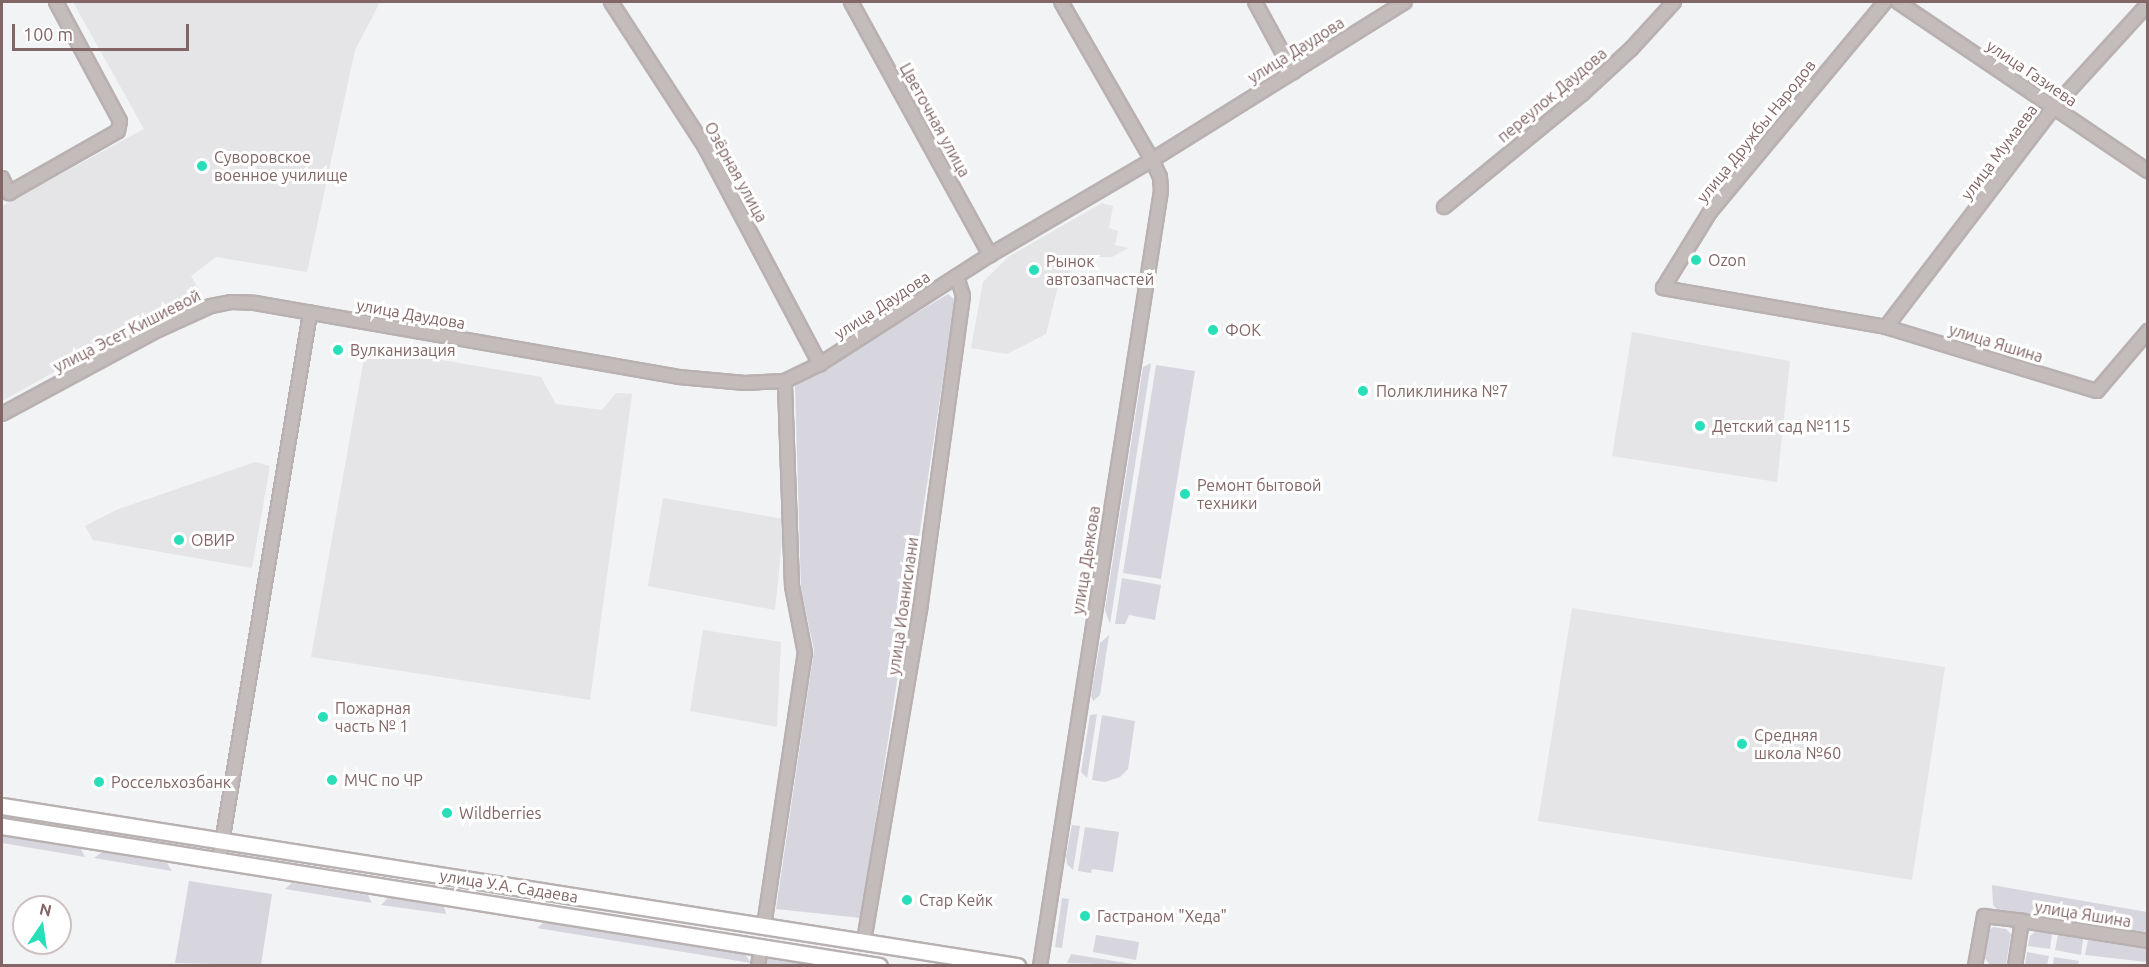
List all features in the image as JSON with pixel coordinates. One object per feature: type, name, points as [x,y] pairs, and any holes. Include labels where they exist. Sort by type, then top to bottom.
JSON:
[{"type":"main road","name":"улица У.А. Садаева","points":[[2,806],[1017,966]]},
{"type":"main road","name":"улица У.А. Садаева","points":[[2,826],[879,966]]},
{"type":"street","points":[[2,178],[9,193],[118,132],[120,122],[56,2]]},
{"type":"street","name":"Озёрная улица","points":[[611,2],[705,147],[820,364]]},
{"type":"street","name":"Цветочная улица","points":[[851,2],[990,255]]},
{"type":"street","name":"улица Дьякова","points":[[1040,966],[1161,191],[1160,177],[1152,160],[1062,2]]},
{"type":"street","points":[[1255,2],[1293,72]]},
{"type":"street","name":"улица Даудова","points":[[310,313],[679,377],[745,383],[785,381],[820,364],[990,255],[1152,160],[1405,2]]},
{"type":"street","name":"переулок Даудова","points":[[1444,207],[1582,94],[1630,49],[1674,2]]},
{"type":"street","name":"улица Дружбы Народов","points":[[1663,288],[1710,212],[1885,2]]},
{"type":"street","name":"улица Газиева","points":[[1898,2],[2148,171]]},
{"type":"street","name":"улица Мумаева","points":[[1886,327],[2054,107],[2148,4]]},
{"type":"street","name":"улица Иоанисиани","points":[[864,941],[920,610],[963,296],[957,276]]},
{"type":"street","name":"улица Яшина","points":[[1663,288],[1886,327],[2097,391],[2148,331]]},
{"type":"street","name":"улица Эсет Кишиевой","points":[[2,414],[158,330],[211,306],[231,302],[255,303],[310,313]]},
{"type":"street","points":[[219,861],[310,313]]},
{"type":"street","points":[[764,926],[805,653],[792,586],[785,381]]},
{"type":"street","points":[[1975,966],[1984,916],[2022,921]]},
{"type":"street","name":"улица Яшина","points":[[2015,966],[2022,921],[2148,941]]},
{"type":"street","points":[[758,966],[761,947]]},
{"type":"shaded area","name":"Суворовское военное училище","points":[[73,2],[378,2],[379,4],[355,50],[307,272],[216,257],[191,276],[200,291],[2,401],[2,206],[144,129]]},
{"type":"shaded area","name":"Рынок автозапчастей","points":[[1102,203],[1113,206],[1109,228],[1118,231],[1115,245],[1128,248],[1112,257],[1084,257],[1058,286],[1046,334],[1007,354],[971,348],[983,282],[1008,257]]},
{"type":"shaded area","points":[[948,294],[955,300],[861,918],[776,909],[814,650],[801,589],[795,386]]},
{"type":"shaded area","name":"Детский сад №115","points":[[1632,332],[1790,361],[1777,482],[1612,456]]},
{"type":"shaded area","points":[[366,347],[541,377],[556,404],[602,410],[616,393],[632,394],[590,700],[311,657]]},
{"type":"shaded area","points":[[1151,363],[1110,624],[1105,610],[1143,367]]},
{"type":"shaded area","points":[[1156,365],[1195,371],[1161,579],[1123,573]]},
{"type":"shaded area","points":[[255,462],[270,466],[252,568],[93,540],[85,526],[116,510]]},
{"type":"shaded area","points":[[663,498],[784,519],[775,610],[648,586]]},
{"type":"shaded area","points":[[1122,578],[1161,585],[1155,620],[1129,615],[1125,624],[1115,624]]},
{"type":"shaded area","name":"Средняя школа №60","points":[[1572,608],[1945,667],[1912,880],[1538,821]]},
{"type":"shaded area","points":[[703,630],[781,642],[777,727],[690,711]]},
{"type":"shaded area","points":[[1109,635],[1100,695],[1093,701],[1091,695],[1100,643]]},
{"type":"shaded area","points":[[1097,714],[1087,778],[1081,772],[1090,715]]},
{"type":"shaded area","points":[[1102,715],[1135,721],[1128,769],[1120,777],[1105,782],[1092,780]]},
{"type":"shaded area","points":[[1072,825],[1080,826],[1073,870],[1067,864],[1066,856]]},
{"type":"shaded area","points":[[1085,827],[1119,832],[1113,872],[1092,869],[1091,873],[1078,871]]},
{"type":"shaded area","points":[[2,836],[81,849],[85,857],[2,843]]},
{"type":"shaded area","points":[[102,852],[167,863],[172,871],[94,858]]},
{"type":"shaded area","points":[[189,881],[272,894],[261,965],[175,963]]},
{"type":"shaded area","points":[[292,883],[368,895],[372,903],[285,889]]},
{"type":"shaded area","points":[[1992,885],[2147,912],[2147,932],[1997,909],[1993,905]]},
{"type":"shaded area","points":[[389,897],[444,906],[446,914],[381,905]]},
{"type":"shaded area","points":[[1062,898],[1069,899],[1062,948],[1055,947]]},
{"type":"shaded area","points":[[545,922],[745,954],[751,963],[537,928]]},
{"type":"shaded area","points":[[1993,927],[2006,929],[2011,934],[2006,965],[1990,965],[1984,957],[1989,930]]},
{"type":"shaded area","points":[[2036,931],[2052,934],[2050,949],[2028,946],[2030,936]]},
{"type":"shaded area","points":[[1096,935],[1139,942],[1136,960],[1093,952]]},
{"type":"shaded area","points":[[2058,935],[2083,939],[2081,955],[2055,950]]},
{"type":"shaded area","points":[[2088,940],[2147,949],[2147,962],[2085,955]]},
{"type":"shaded area","points":[[2027,952],[2049,956],[2047,965],[2025,965]]},
{"type":"shaded area","points":[[1071,954],[1139,965],[1067,963]]},
{"type":"shaded area","points":[[765,956],[825,965],[763,966]]},
{"type":"shaded area","points":[[2054,957],[2079,961],[2078,965],[2053,965]]},
{"type":"place","name":"Суворовское военное училище","points":[[202,166]]},
{"type":"place","name":"Ozon","points":[[1696,260]]},
{"type":"place","name":"Рынок автозапчастей","points":[[1034,270]]},
{"type":"place","name":"ФОК","points":[[1213,330]]},
{"type":"place","name":"Вулканизация","points":[[338,350]]},
{"type":"place","name":"Поликлиника №7","points":[[1363,391]]},
{"type":"place","name":"Детский сад №115","points":[[1700,426]]},
{"type":"place","name":"Ремонт бытовой техники","points":[[1185,494]]},
{"type":"place","name":"ОВИР","points":[[179,540]]},
{"type":"place","name":"Пожарная часть № 1","points":[[323,717]]},
{"type":"place","name":"Средняя школа №60","points":[[1742,744]]},
{"type":"place","name":"МЧС по ЧР","points":[[332,780]]},
{"type":"place","name":"Россельхозбанк","points":[[99,782]]},
{"type":"place","name":"Wildberries","points":[[447,813]]},
{"type":"place","name":"Стар Кейк","points":[[907,900]]},
{"type":"place","name":"Гастраном \"Хеда\"","points":[[1085,916]]}]
